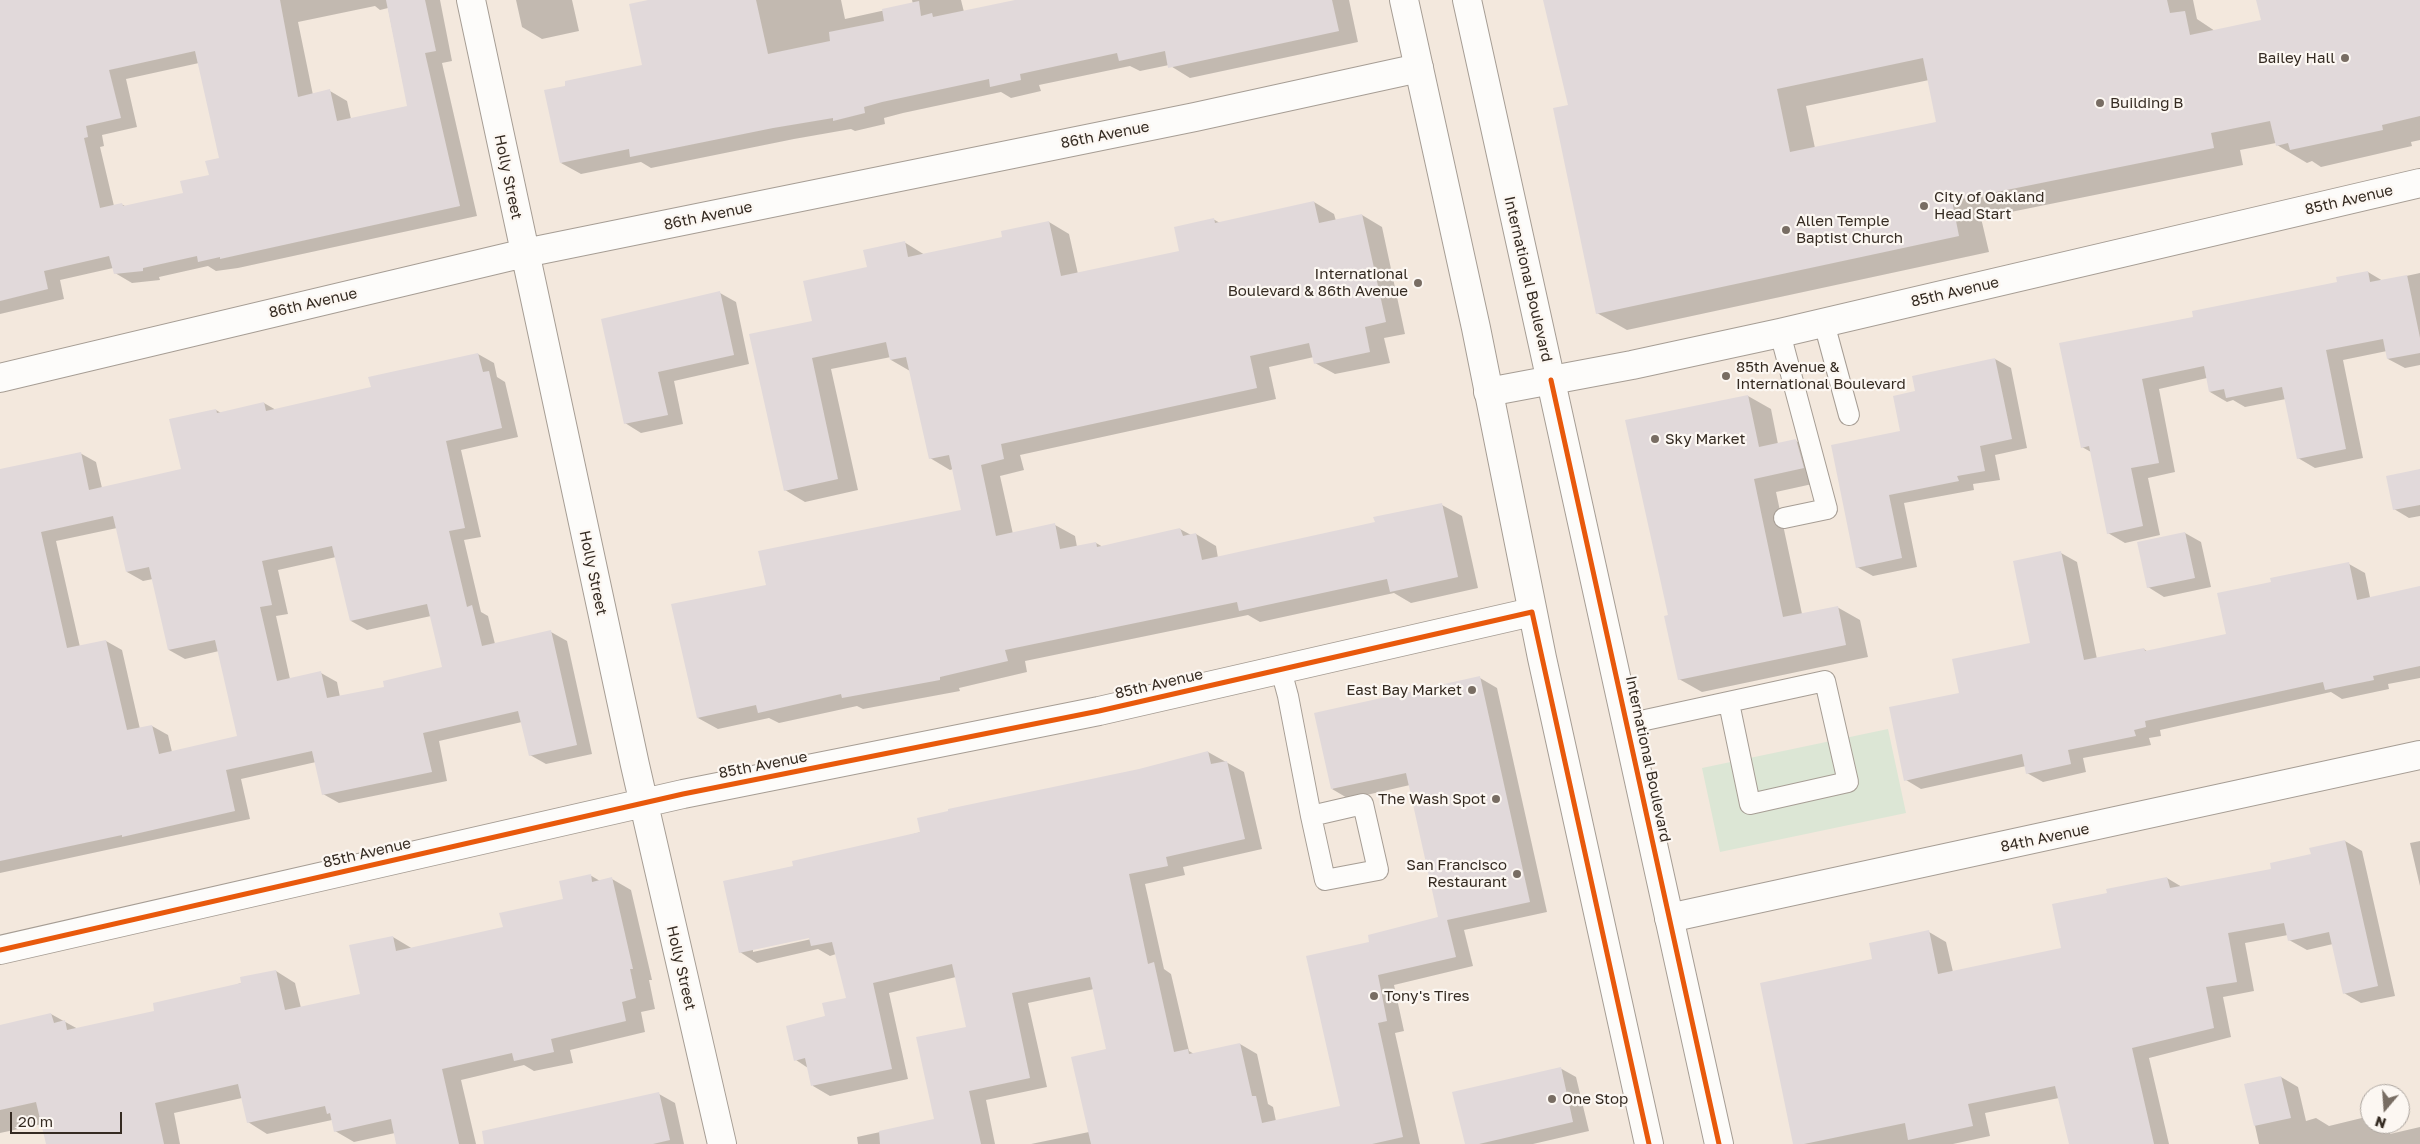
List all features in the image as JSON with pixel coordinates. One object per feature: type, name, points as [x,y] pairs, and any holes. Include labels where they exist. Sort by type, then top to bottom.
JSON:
[{"type":"street","name":"Holly Street","points":[[471,0],[643,803],[722,1144]]},
{"type":"street","points":[[1404,0],[1488,392],[1532,612],[1648,1144]]},
{"type":"street","name":"International Boulevard","points":[[1467,0],[1719,1144]]},
{"type":"street","name":"86th Avenue","points":[[0,378],[524,253],[1195,117],[1419,68]]},
{"type":"street","name":"85th Avenue","points":[[1488,392],[1780,333],[2420,183]]},
{"type":"street","name":"85th Avenue","points":[[0,950],[643,803],[1099,711],[1532,612]]},
{"type":"street","name":"84th Avenue","points":[[1669,918],[2420,755]]},
{"type":"lane","points":[[1824,323],[1849,415]]},
{"type":"lane","points":[[1780,333],[1827,509],[1784,518]]},
{"type":"lane","points":[[1281,670],[1311,816]]},
{"type":"lane","points":[[1627,724],[1825,681],[1848,782],[1750,804],[1729,703]]},
{"type":"green space","points":[[1888,729],[1906,813],[1720,852],[1702,768]]},
{"type":"building","points":[[0,0],[280,0],[298,97],[330,89],[337,121],[407,106],[386,0],[425,0],[436,51],[425,53],[460,206],[220,259],[220,257],[198,262],[197,256],[143,268],[143,271],[114,274],[109,256],[44,271],[48,289],[0,301]],"holes":[[[195,51],[219,158],[205,161],[209,175],[180,181],[183,193],[123,206],[122,203],[100,208],[84,138],[88,137],[86,126],[121,118],[109,70]]]},
{"type":"building","points":[[648,0],[756,0],[768,54],[830,41],[829,32],[884,21],[882,9],[919,1],[921,16],[932,13],[933,17],[1015,0],[1332,0],[1339,31],[1168,68],[1165,51],[1119,61],[1117,53],[1020,74],[1021,80],[990,87],[989,79],[882,102],[864,107],[865,113],[833,121],[833,118],[773,128],[630,157],[629,149],[560,163],[544,90],[565,86],[565,81],[642,65],[629,4]]},
{"type":"building","name":"Allen Temple Baptist Church","points":[[1543,0],[2167,0],[2170,13],[2185,11],[2190,35],[2261,20],[2256,0],[2420,0],[2420,116],[2382,125],[2383,130],[2290,150],[2288,143],[2276,146],[2270,121],[2211,133],[2214,148],[1952,201],[1959,236],[1596,314],[1553,108],[1568,105]],"holes":[[[1923,58],[1936,122],[1790,152],[1777,89]]]},
{"type":"building","points":[[1314,201],[1319,223],[1362,214],[1386,322],[1365,327],[1370,352],[1314,364],[1309,343],[1250,356],[1257,388],[1001,444],[1004,459],[981,465],[996,536],[1055,523],[1060,549],[1096,542],[1097,547],[1180,528],[1183,536],[1196,533],[1202,560],[1375,522],[1373,517],[1442,503],[1458,577],[1390,592],[1387,579],[1239,611],[1237,602],[1005,650],[1008,661],[940,677],[940,680],[842,698],[841,694],[758,713],[756,705],[697,718],[671,604],[766,585],[758,551],[961,510],[949,455],[929,459],[906,357],[890,360],[886,342],[812,358],[838,479],[784,491],[749,334],[812,321],[803,281],[867,267],[863,250],[905,241],[908,257],[1002,237],[1001,231],[1049,221],[1061,276],[1179,251],[1174,227],[1214,218],[1215,223]]},
{"type":"building","points":[[2368,271],[2370,282],[2407,275],[2420,338],[2420,353],[2387,359],[2383,339],[2326,350],[2346,449],[2297,459],[2282,387],[2226,398],[2224,389],[2209,392],[2204,366],[2142,379],[2159,463],[2131,468],[2143,526],[2107,534],[2089,446],[2081,448],[2059,343],[2193,317],[2192,311],[2337,282],[2336,277]]},
{"type":"building","points":[[720,291],[734,355],[658,372],[668,415],[624,424],[601,319]]},
{"type":"building","points":[[478,353],[483,372],[489,371],[502,428],[446,441],[465,528],[449,531],[467,607],[472,605],[482,646],[551,630],[577,745],[529,756],[518,711],[423,733],[432,772],[322,795],[312,751],[226,770],[235,811],[122,837],[122,835],[0,861],[0,469],[81,452],[89,490],[181,469],[169,419],[216,409],[217,413],[264,402],[266,411],[371,387],[368,377]],"holes":[[[113,516],[126,572],[149,567],[168,650],[215,640],[237,736],[159,754],[152,725],[127,730],[106,640],[67,648],[41,532]],[[332,546],[350,621],[427,604],[442,667],[383,681],[384,687],[327,698],[321,671],[277,681],[260,607],[272,605],[262,561]]]},
{"type":"building","points":[[1995,358],[2012,439],[1980,446],[1985,471],[1957,476],[1959,481],[1889,495],[1902,558],[1856,568],[1831,445],[1900,431],[1893,396],[1915,391],[1912,376]]},
{"type":"building","points":[[1748,395],[1759,447],[1796,439],[1804,468],[1754,479],[1783,617],[1838,606],[1846,645],[1678,680],[1664,616],[1668,615],[1625,420]]},
{"type":"building","points":[[2420,469],[2420,505],[2393,510],[2386,476]]},
{"type":"building","points":[[2185,532],[2195,578],[2147,588],[2137,542]]},
{"type":"building","points":[[2061,551],[2084,660],[2144,648],[2145,651],[2226,634],[2217,593],[2271,582],[2270,578],[2349,562],[2357,600],[2420,586],[2420,666],[2373,676],[2374,680],[2325,690],[2323,682],[2145,721],[2146,727],[2134,730],[2136,736],[2068,750],[2071,764],[2026,774],[2022,754],[1904,781],[1889,707],[1959,693],[1952,659],[2030,643],[2013,561]]},
{"type":"building","points":[[1480,676],[1530,902],[1447,920],[1456,957],[1378,975],[1387,1021],[1378,1023],[1403,1137],[1372,1144],[1091,1144],[1071,1057],[1106,1049],[1090,977],[1012,993],[1030,1078],[969,1091],[981,1144],[880,1144],[879,1131],[934,1119],[916,1037],[966,1027],[952,964],[873,983],[892,1069],[811,1086],[805,1058],[794,1061],[786,1026],[825,1016],[822,1003],[846,998],[832,942],[811,946],[809,938],[739,953],[723,881],[793,866],[792,861],[920,832],[917,818],[948,811],[948,809],[1139,769],[1208,751],[1211,764],[1227,761],[1245,839],[1166,857],[1168,866],[1129,874],[1148,964],[1154,962],[1174,1052],[1188,1049],[1189,1054],[1240,1043],[1252,1096],[1256,1096],[1262,1123],[1340,1106],[1306,956],[1369,942],[1368,935],[1438,917],[1406,773],[1331,789],[1314,713]]},
{"type":"building","points":[[2345,840],[2378,986],[2343,994],[2329,932],[2288,941],[2284,923],[2228,933],[2237,982],[2206,987],[2214,1028],[2132,1048],[2154,1144],[2069,1144],[2055,1086],[1968,1104],[1973,1126],[1908,1140],[1905,1123],[1804,1144],[1793,1144],[1760,983],[1872,959],[1869,943],[1929,930],[1938,974],[2061,948],[2052,904],[2107,893],[2106,889],[2167,877],[2170,888],[2271,869],[2270,863],[2311,854],[2309,848]]},
{"type":"building","points":[[591,874],[592,882],[612,877],[633,969],[630,969],[636,998],[622,1002],[626,1021],[551,1039],[554,1052],[514,1061],[512,1053],[442,1069],[459,1144],[396,1144],[391,1119],[334,1132],[330,1113],[327,1114],[325,1106],[247,1123],[238,1084],[155,1103],[164,1144],[46,1144],[36,1102],[0,1110],[0,1025],[51,1013],[54,1023],[65,1020],[67,1030],[154,1011],[153,1003],[241,983],[240,977],[276,970],[285,1010],[360,994],[349,945],[393,936],[396,951],[503,927],[499,913],[563,899],[559,881]]},
{"type":"building","points":[[1561,1067],[1573,1122],[1479,1144],[1465,1144],[1452,1092]]},
{"type":"building","points":[[2281,1076],[2291,1118],[2254,1126],[2244,1084]]},
{"type":"building","points":[[659,1092],[670,1140],[653,1144],[484,1144],[482,1131]]},
{"type":"cycle path","points":[[1551,380],[1719,1144]]},
{"type":"cycle path","points":[[0,950],[683,794],[1099,711],[1532,612],[1649,1144]]},
{"type":"place","name":"Bailey Hall","points":[[2345,58]]},
{"type":"place","name":"Building B","points":[[2100,103]]},
{"type":"place","name":"City of Oakland Head Start","points":[[1924,206]]},
{"type":"place","name":"Allen Temple Baptist Church","points":[[1786,230]]},
{"type":"place","name":"International Boulevard & 86th Avenue","points":[[1418,283]]},
{"type":"place","name":"85th Avenue & International Boulevard","points":[[1726,376]]},
{"type":"place","name":"Sky Market","points":[[1655,439]]},
{"type":"place","name":"East Bay Market","points":[[1472,690]]},
{"type":"place","name":"The Wash Spot","points":[[1496,799]]},
{"type":"place","name":"San Francisco Restaurant","points":[[1517,874]]},
{"type":"place","name":"Tony's Tires","points":[[1374,996]]},
{"type":"place","name":"One Stop","points":[[1552,1099]]}]
